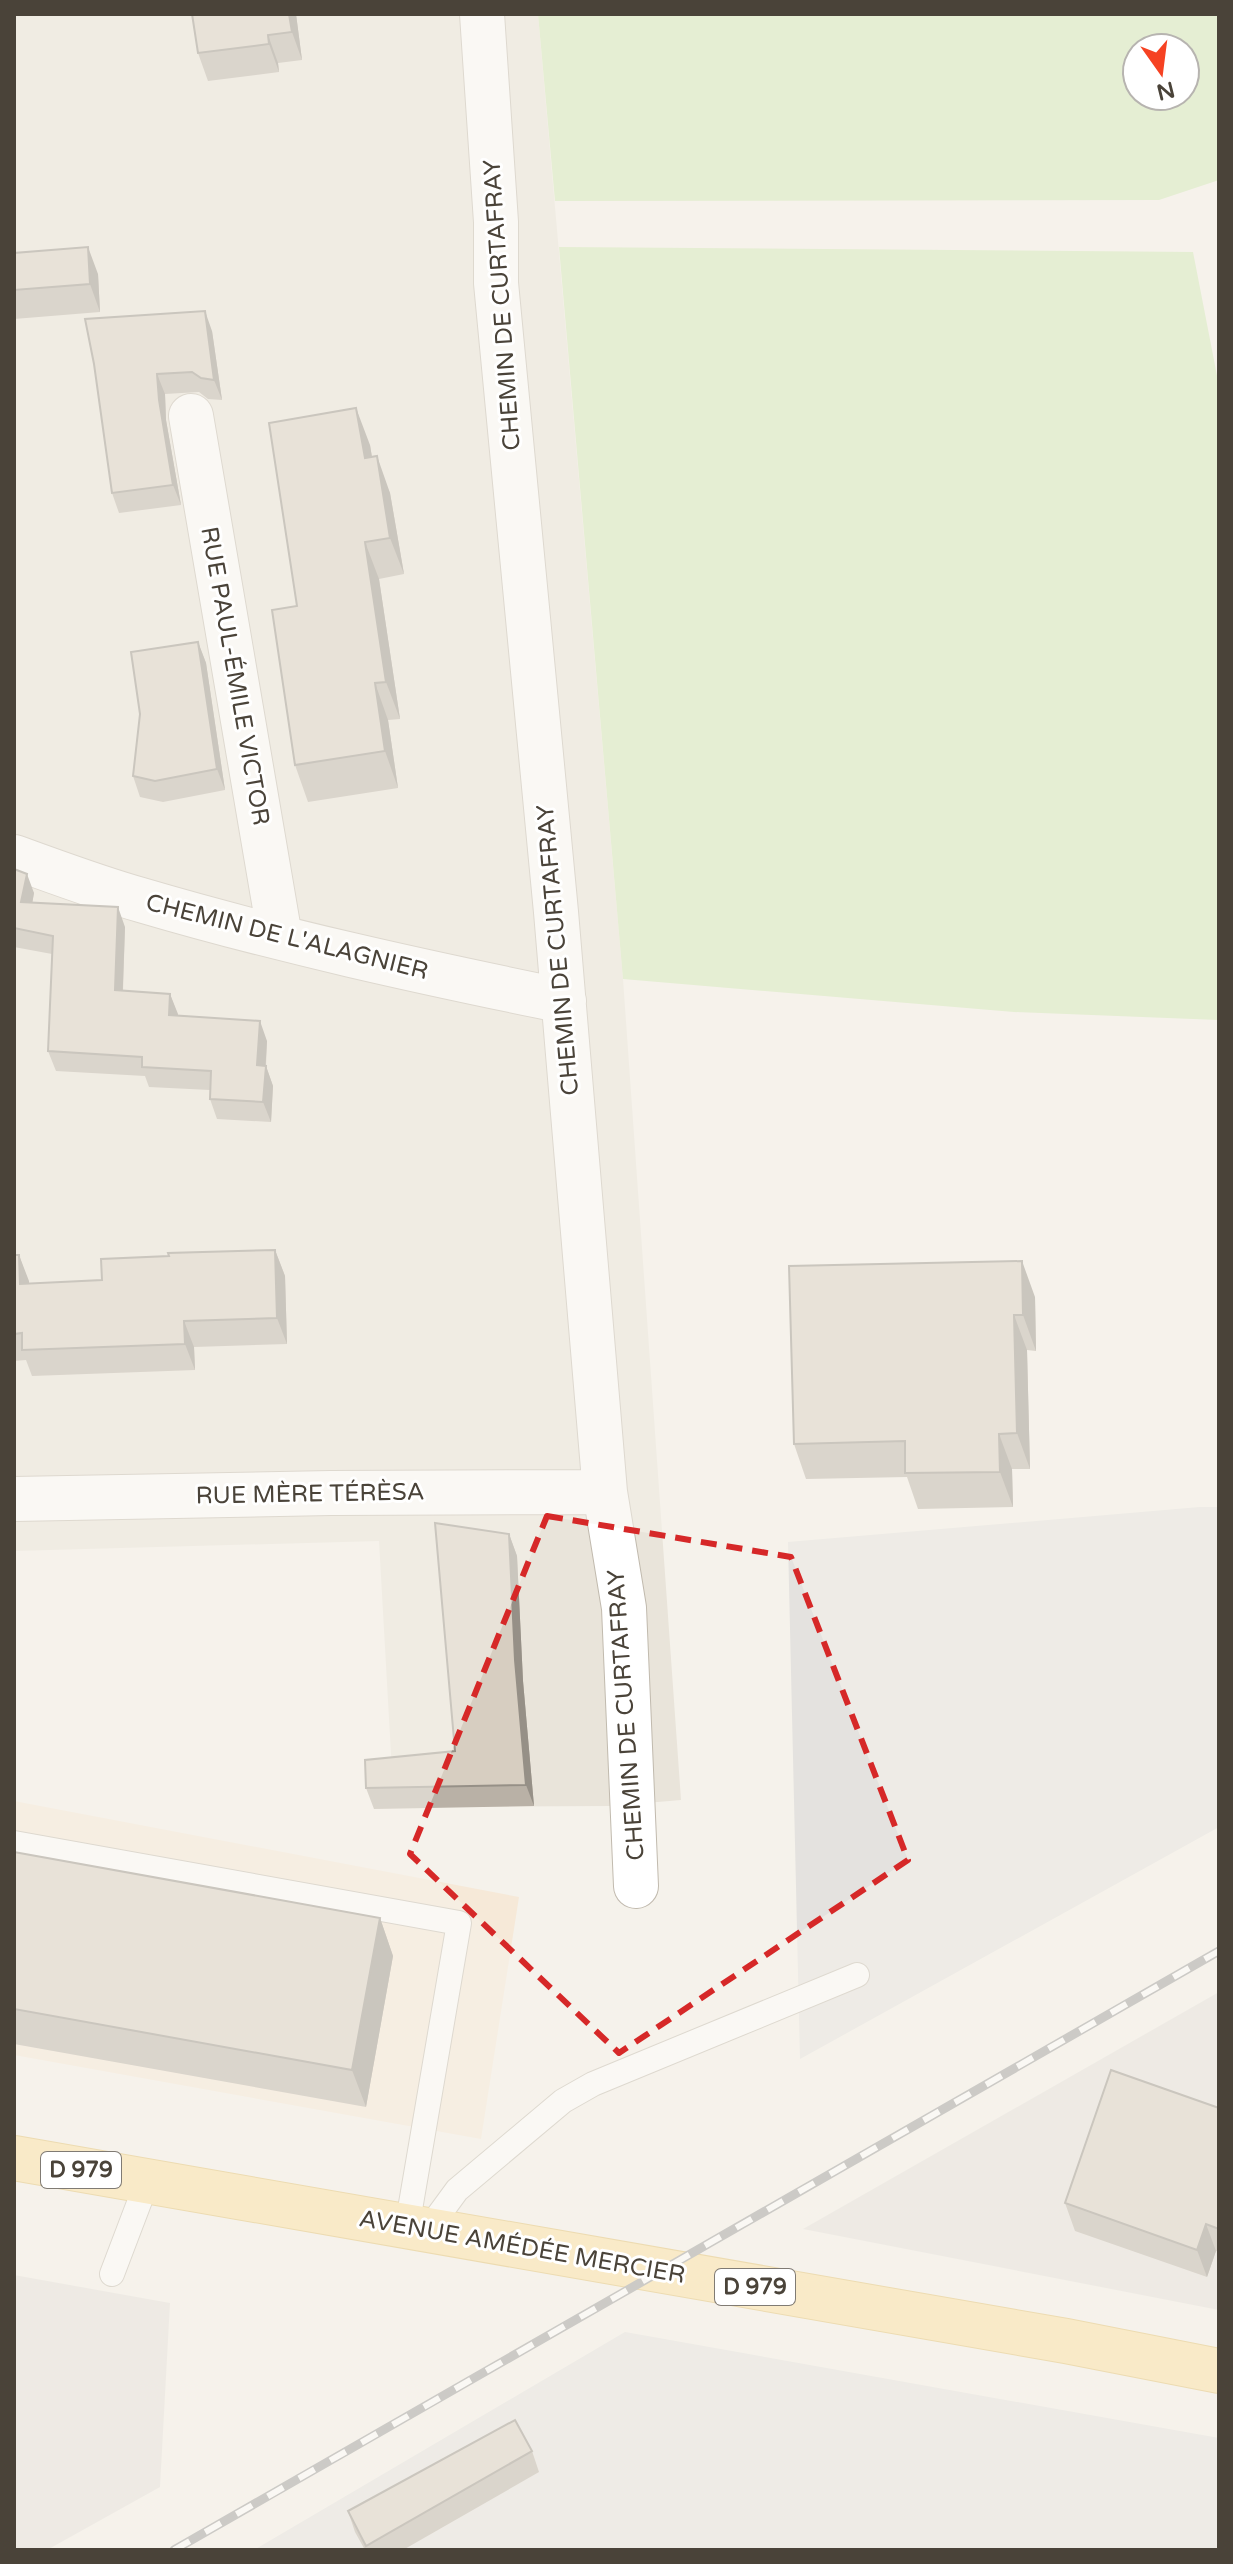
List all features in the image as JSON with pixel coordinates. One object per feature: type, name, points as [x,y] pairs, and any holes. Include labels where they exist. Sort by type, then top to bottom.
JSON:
[{"type":"main road","name":"AVENUE AMÉDÉE MERCIER","points":[[14,2158],[1066,2341],[1219,2371]]},
{"type":"street","name":"CHEMIN DE CURTAFRAY","points":[[482,14],[496,222],[496,283],[564,1001],[605,1492],[624,1608],[636,1886]]},
{"type":"street","name":"RUE PAUL-ÉMILE VICTOR","points":[[191,416],[280,937]]},
{"type":"street","name":"CHEMIN DE L'ALAGNIER","points":[[14,857],[140,900],[280,937],[384,964],[564,1001]]},
{"type":"street","name":"RUE MÈRE TÉRÈSA","points":[[14,1499],[605,1492]]},
{"type":"lane","points":[[14,1843],[459,1923],[417,2229]]},
{"type":"lane","points":[[417,2229],[457,2190],[563,2101],[593,2084],[857,1975]]},
{"type":"lane","points":[[112,2274],[147,2182]]},
{"type":"highlighted area","points":[[547,1516],[791,1557],[908,1860],[619,2053],[410,1854]]},
{"type":"shaded area","points":[[14,14],[538,14],[623,979],[681,1800],[611,1806],[394,1807],[379,1541],[14,1551]]},
{"type":"shaded area","points":[[1219,1507],[1219,1827],[800,2059],[788,1542]]},
{"type":"shaded area","points":[[14,1801],[519,1897],[481,2139],[14,2055]]},
{"type":"shaded area","points":[[1219,1992],[1219,2310],[803,2229]]},
{"type":"shaded area","points":[[14,2275],[170,2303],[160,2487],[47,2550],[14,2550]]},
{"type":"shaded area","points":[[625,2332],[1219,2438],[1219,2550],[254,2550]]},
{"type":"green space","points":[[538,14],[1219,14],[1219,180],[1159,200],[555,201]]},
{"type":"green space","points":[[559,247],[1193,252],[1219,386],[1219,1020],[1014,1012],[623,979]]},
{"type":"building","points":[[192,14],[289,14],[292,32],[268,35],[269,44],[198,53]]},
{"type":"building","points":[[88,247],[90,284],[14,290],[14,253]]},
{"type":"building","points":[[205,311],[214,380],[201,378],[192,372],[157,374],[173,485],[112,493],[85,319]]},
{"type":"building","points":[[356,408],[365,458],[377,456],[390,538],[365,542],[386,682],[375,683],[385,751],[295,765],[272,610],[297,606],[269,423]]},
{"type":"building","points":[[198,642],[217,769],[155,781],[133,776],[140,714],[131,652]]},
{"type":"building","points":[[14,869],[27,874],[21,902],[118,907],[115,990],[170,994],[169,1015],[260,1021],[257,1065],[266,1066],[263,1102],[210,1099],[211,1071],[142,1067],[142,1057],[48,1051],[53,936],[14,928]]},
{"type":"building","points":[[275,1250],[277,1318],[184,1321],[185,1344],[22,1350],[22,1333],[14,1334],[14,1255],[19,1255],[20,1284],[102,1280],[101,1259],[169,1256],[168,1253]]},
{"type":"building","points":[[1022,1261],[1023,1315],[1014,1315],[1017,1433],[999,1434],[1000,1472],[905,1473],[905,1441],[794,1444],[789,1266]]},
{"type":"building","points":[[435,1523],[509,1534],[515,1660],[526,1785],[366,1788],[365,1760],[455,1751]]},
{"type":"building","points":[[14,1852],[380,1918],[352,2070],[14,2009]]},
{"type":"building","points":[[1111,2070],[1219,2108],[1219,2229],[1206,2224],[1197,2250],[1065,2203]]},
{"type":"building","points":[[515,2420],[532,2451],[366,2546],[348,2511]]},
{"type":"railway","points":[[174,2550],[1219,1951]]}]
